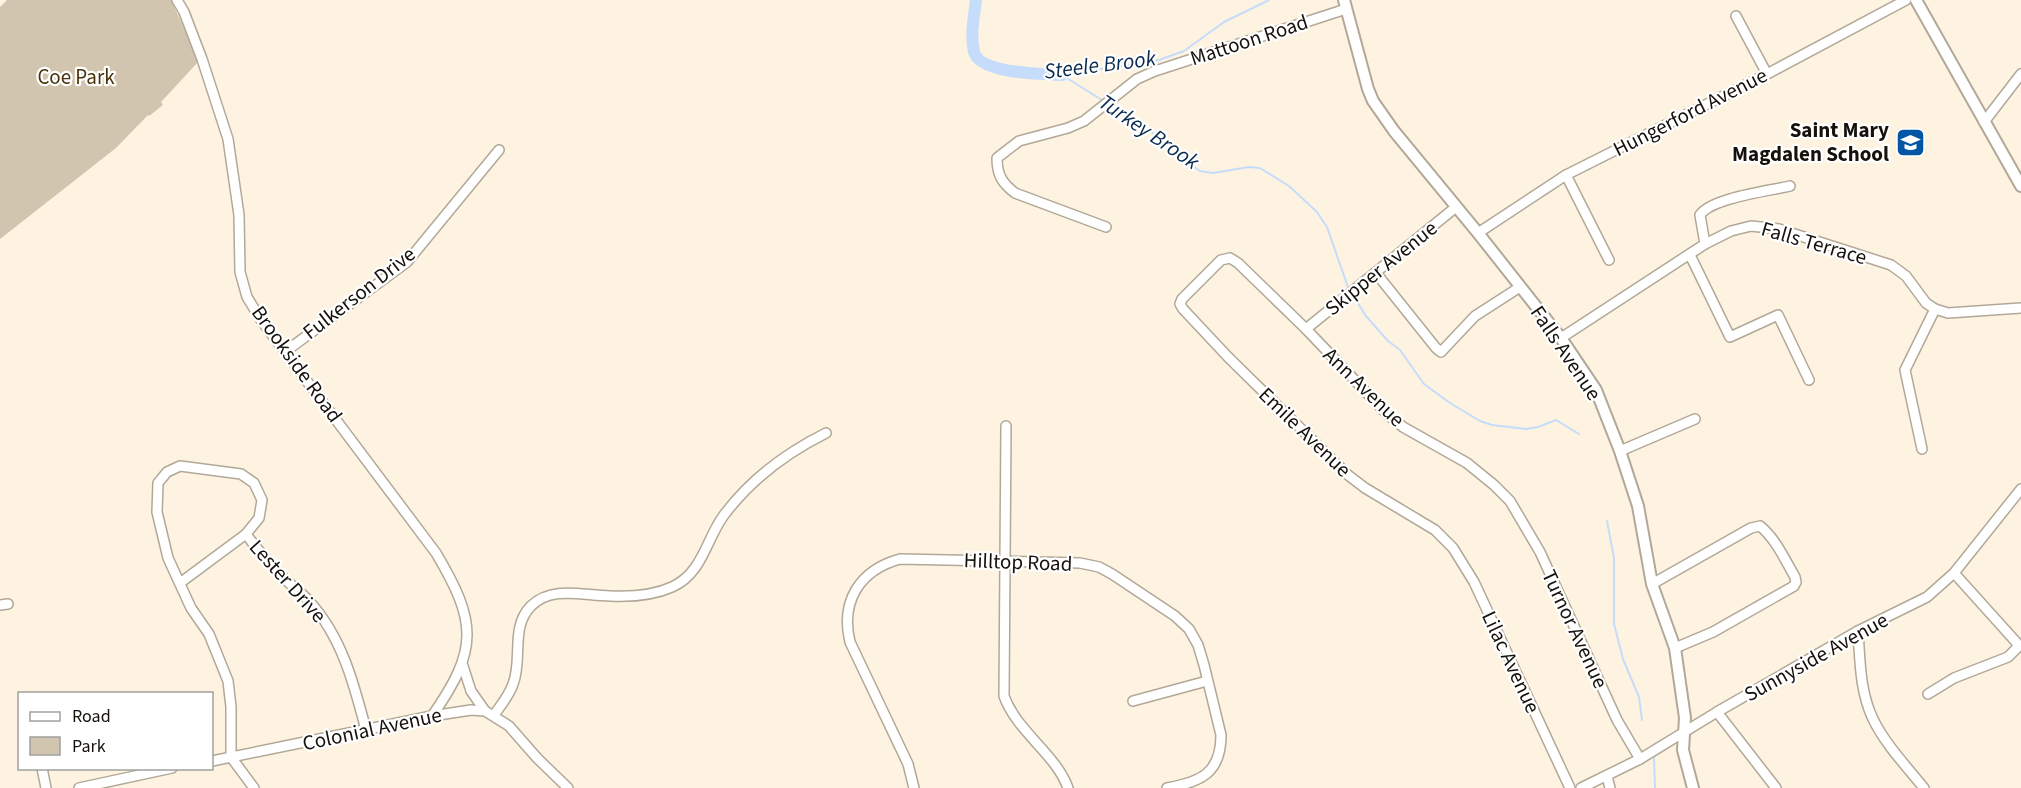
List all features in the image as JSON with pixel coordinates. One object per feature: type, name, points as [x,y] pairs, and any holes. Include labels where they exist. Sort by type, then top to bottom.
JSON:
[{"type":"main road","points":[[1916,0],[1984,122],[2016,168],[2021,186]]},
{"type":"main road","name":"Falls Avenue","points":[[1345,4],[1370,96],[1394,131],[1561,338],[1596,390],[1638,506],[1653,584],[1675,648],[1685,718],[1683,750],[1693,788]]},
{"type":"street","name":"Brookside Road","points":[[177,0],[202,59],[228,139],[239,214],[240,272],[248,297],[261,320],[436,553],[453,581],[463,607],[469,638],[463,666],[449,692],[432,716]]},
{"type":"street","name":"Hungerford Avenue","points":[[1478,233],[1566,175],[1767,74],[1906,0]]},
{"type":"street","name":"Mattoon Road","points":[[1106,227],[1015,193],[1004,184],[997,171],[997,158],[1019,141],[1068,128],[1084,121],[1137,79],[1155,71],[1345,4]]},
{"type":"street","points":[[1736,16],[1767,74]]},
{"type":"street","points":[[1984,122],[2021,74]]},
{"type":"street","name":"Fulkerson Drive","points":[[286,351],[407,262],[499,150]]},
{"type":"street","points":[[1566,175],[1609,260]]},
{"type":"street","points":[[1705,244],[1700,215],[1708,207],[1737,197],[1790,186]]},
{"type":"street","name":"Skipper Avenue","points":[[1306,328],[1456,207]]},
{"type":"street","name":"Falls Terrace","points":[[1561,338],[1705,244],[1731,231],[1751,226],[1779,229],[1891,265],[1906,276],[1926,303],[1935,309]]},
{"type":"street","points":[[1690,255],[1731,337],[1778,315],[1809,380]]},
{"type":"street","name":"Ann Avenue","points":[[1180,304],[1221,260],[1230,258],[1306,328],[1387,414],[1403,426],[1467,463],[1494,485],[1509,501]]},
{"type":"street","points":[[1376,273],[1441,352],[1475,316],[1520,287]]},
{"type":"street","name":"Emile Avenue","points":[[1180,304],[1228,357],[1348,476],[1435,530],[1447,540]]},
{"type":"street","points":[[1922,449],[1905,370],[1935,309],[1948,313],[2021,308]]},
{"type":"street","points":[[1620,451],[1695,418]]},
{"type":"street","points":[[1006,426],[1004,696],[1012,714],[1055,766],[1066,781],[1068,788]]},
{"type":"street","points":[[490,713],[504,702],[514,682],[522,621],[529,608],[540,598],[556,594],[633,596],[652,594],[674,586],[689,575],[701,561],[722,517],[740,494],[778,461],[826,433]]},
{"type":"street","points":[[180,583],[246,534],[259,518],[262,500],[254,483],[241,474],[180,466],[167,472],[158,483],[157,512],[165,548],[180,583],[191,608],[209,634],[228,681],[231,707],[231,757],[254,788]]},
{"type":"street","name":"Sunnyside Avenue","points":[[1581,788],[1640,759],[1858,631],[1927,597],[1954,573],[2021,489]]},
{"type":"street","name":"Turnor Avenue","points":[[1509,501],[1540,552],[1617,720],[1640,759]]},
{"type":"street","points":[[1653,584],[1751,528],[1760,526],[1767,531],[1795,577],[1794,586],[1713,632],[1675,648]]},
{"type":"street","name":"Lester Drive","points":[[246,534],[262,557],[308,599],[328,624],[343,654],[354,684],[366,730]]},
{"type":"street","name":"Lilac Avenue","points":[[1447,540],[1474,582],[1570,788]]},
{"type":"street","name":"Hilltop Road","points":[[914,788],[908,764],[850,642],[847,630],[847,619],[857,586],[875,568],[900,558],[1080,563],[1099,567],[1175,616],[1189,629],[1198,645],[1221,735],[1218,759],[1212,769],[1194,782],[1167,788]]},
{"type":"street","points":[[1928,694],[1954,678],[2008,657],[2016,648],[2017,643],[2008,632],[1954,573]]},
{"type":"street","points":[[1858,631],[1860,675],[1873,719],[1893,750],[1924,788]]},
{"type":"street","points":[[463,666],[471,691],[490,713],[509,726],[568,788]]},
{"type":"street","points":[[1133,701],[1207,681]]},
{"type":"street","name":"Colonial Avenue","points":[[213,761],[432,716],[471,710],[490,713]]},
{"type":"street","points":[[1717,712],[1776,788]]},
{"type":"street","points":[[42,770],[46,788]]},
{"type":"street","points":[[79,788],[163,770]]},
{"type":"street","points":[[1607,776],[1610,788]]},
{"type":"green space","name":"Coe Park","points":[[7,0],[171,0],[199,61],[161,102],[163,105],[148,115],[116,148],[0,239],[0,7]]},
{"type":"waterway","name":"Steele Brook","points":[[976,0],[972,39],[974,52],[979,59],[999,69],[1062,75]]},
{"type":"waterway","name":"Steele Brook","points":[[1062,75],[1159,60],[1184,51],[1224,22],[1269,0]]},
{"type":"waterway","name":"Turkey Brook","points":[[1062,75],[1105,102]]},
{"type":"waterway","name":"Turkey Brook","points":[[1109,105],[1173,146],[1187,162],[1200,171],[1213,173],[1249,167],[1260,168],[1289,186],[1317,212],[1327,227],[1349,290]]},
{"type":"waterway","name":"Turkey Brook","points":[[1352,294],[1366,316],[1388,341],[1400,350],[1424,384],[1450,403],[1480,421],[1492,425],[1526,429],[1556,420],[1579,434]]},
{"type":"waterway","name":"Turkey Brook","points":[[1607,521],[1614,558],[1614,624],[1623,659],[1639,697],[1642,720]]},
{"type":"waterway","name":"Turkey Brook","points":[[1654,757],[1655,788]]},
{"type":"place","name":"Saint Mary Magdalen School","points":[[1910,142]]}]
